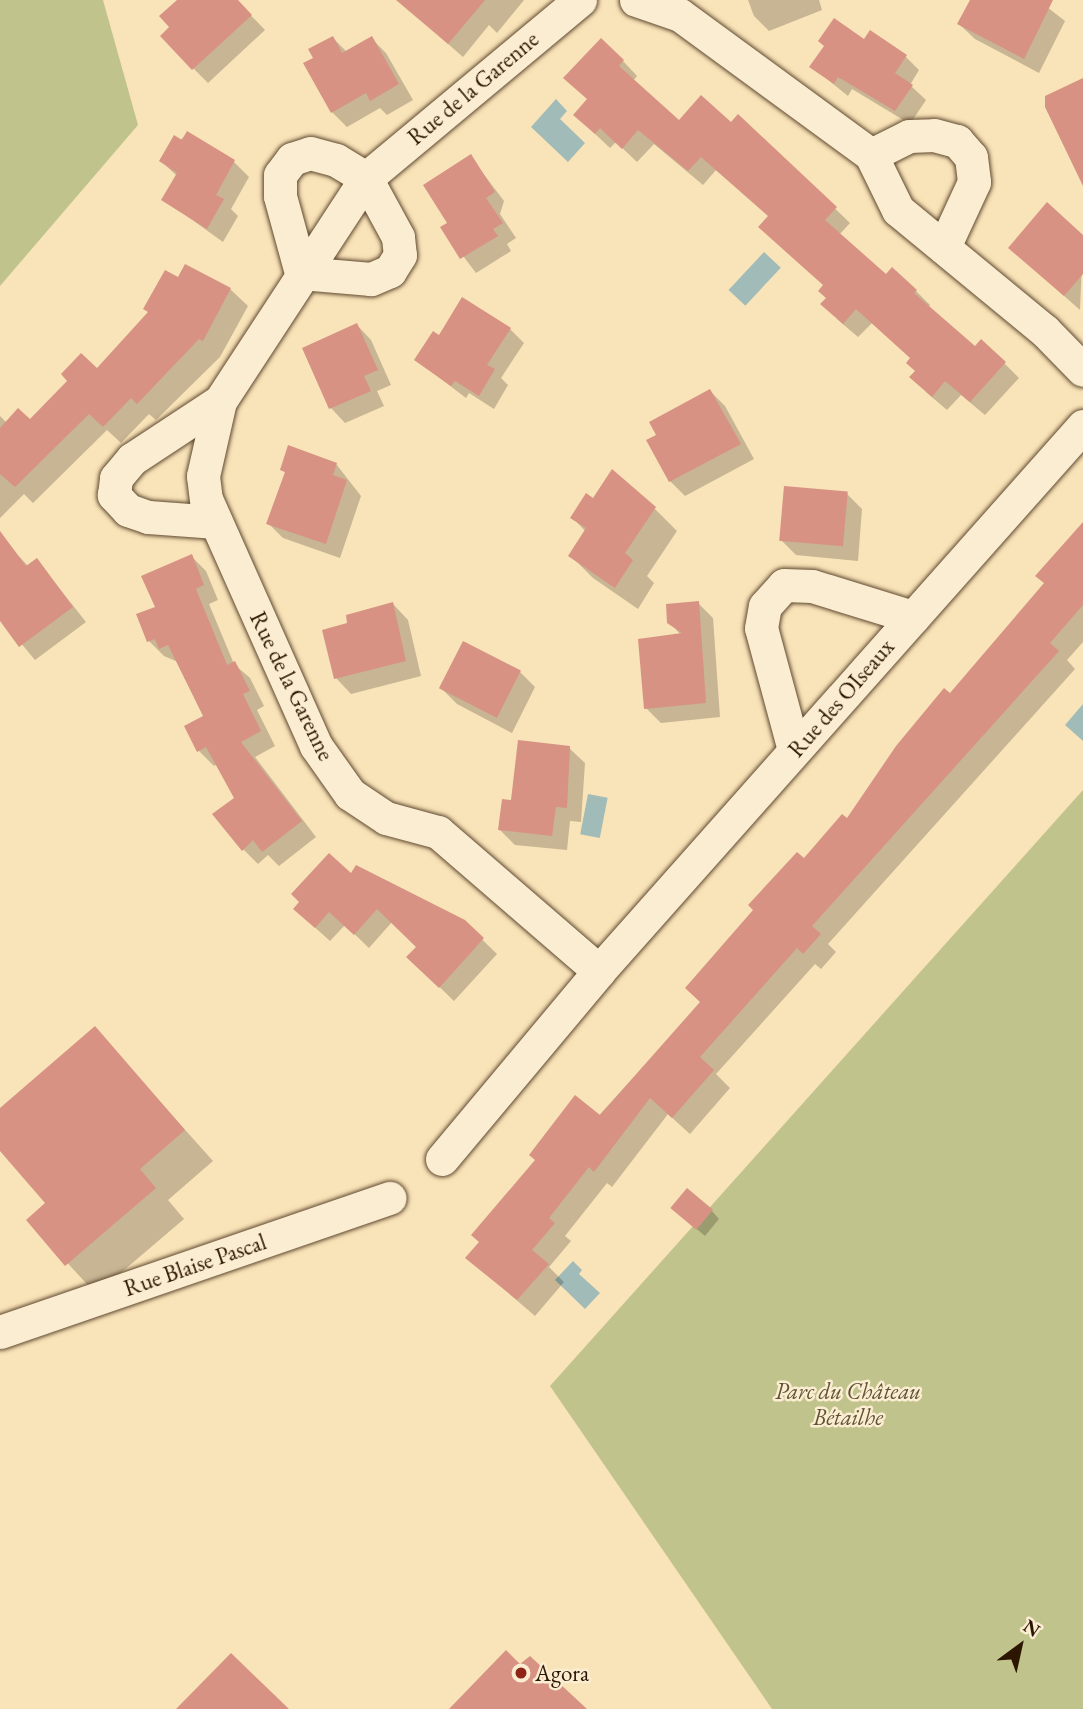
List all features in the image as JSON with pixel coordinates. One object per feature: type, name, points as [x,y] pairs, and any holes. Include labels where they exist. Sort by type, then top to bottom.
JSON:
[{"type":"street","name":"Rue de la Garenne","points":[[580,0],[366,178],[301,273],[220,401],[203,476],[206,499],[316,746],[350,794],[386,818],[438,832],[599,971]]},
{"type":"street","points":[[636,0],[681,8],[871,155],[898,210],[1045,331],[1083,369]]},
{"type":"street","points":[[871,155],[909,136],[934,135],[957,141],[971,157],[975,182],[944,247]]},
{"type":"street","points":[[310,153],[336,159],[366,178],[398,237],[400,255],[390,271],[371,279],[301,273],[280,196],[280,175],[292,159],[310,153]]},
{"type":"street","name":"Rue de la Garenne","points":[[216,522],[148,517],[128,510],[114,495],[116,478],[132,459],[220,401]]},
{"type":"street","name":"Rue des OIseaux","points":[[442,1159],[599,971],[1083,426]]},
{"type":"street","points":[[794,750],[761,628],[765,606],[783,585],[813,586],[913,617]]},
{"type":"street","name":"Rue Blaise Pascal","points":[[0,1332],[390,1198]]},
{"type":"green space","points":[[0,0],[103,0],[138,125],[0,286]]},
{"type":"green space","name":"Parc du Château Bétailhe","points":[[1083,790],[1083,1709],[772,1709],[550,1386]]},
{"type":"water","points":[[556,99],[567,111],[560,119],[585,143],[568,162],[531,127]]},
{"type":"water","points":[[764,252],[781,268],[745,306],[729,290]]},
{"type":"water","points":[[1083,704],[1083,741],[1065,725]]},
{"type":"water","points":[[588,794],[608,798],[600,838],[580,834]]},
{"type":"water","points":[[573,1261],[582,1270],[579,1274],[600,1293],[585,1309],[555,1280]]},
{"type":"building","points":[[177,0],[238,0],[252,15],[192,70],[160,36],[169,27],[159,16]]},
{"type":"building","points":[[396,0],[485,0],[448,44]]},
{"type":"building","points":[[970,0],[1053,0],[1024,59],[957,24]]},
{"type":"building","points":[[834,18],[864,39],[870,30],[907,55],[895,73],[913,85],[895,111],[838,77],[834,84],[809,67],[824,46],[818,41]]},
{"type":"building","points":[[333,36],[342,53],[372,36],[399,84],[370,101],[366,93],[331,113],[303,63],[313,58],[308,49]]},
{"type":"building","points":[[601,38],[624,60],[619,66],[679,120],[701,95],[731,122],[738,114],[837,207],[825,220],[886,274],[892,267],[917,290],[914,293],[975,346],[981,339],[1006,362],[970,402],[945,381],[932,397],[909,377],[915,371],[906,363],[910,358],[856,309],[843,324],[820,304],[826,298],[818,291],[823,285],[758,227],[768,216],[701,157],[688,171],[638,130],[622,149],[600,128],[595,134],[573,115],[587,99],[563,78]]},
{"type":"building","points":[[1083,78],[1083,186],[1045,107],[1045,96]]},
{"type":"building","points":[[187,131],[235,160],[216,195],[224,199],[207,229],[161,200],[177,173],[159,161],[174,135],[182,140]]},
{"type":"building","points":[[471,154],[495,192],[486,198],[503,223],[493,229],[498,236],[460,259],[440,227],[447,223],[423,185]]},
{"type":"building","points":[[1047,202],[1083,235],[1083,274],[1064,296],[1008,248]]},
{"type":"building","points":[[185,264],[231,288],[203,341],[199,339],[137,404],[131,398],[103,427],[89,414],[15,487],[0,474],[0,428],[18,408],[30,419],[67,381],[61,374],[81,353],[97,368],[148,312],[143,309],[165,270],[178,277]]},
{"type":"building","points":[[462,297],[511,328],[487,365],[495,369],[479,396],[455,381],[451,386],[414,360],[433,331],[439,335]]},
{"type":"building","points":[[357,323],[378,370],[364,376],[371,391],[329,409],[302,348]]},
{"type":"building","points":[[710,389],[741,444],[669,482],[646,440],[656,435],[649,422]]},
{"type":"building","points":[[288,445],[337,463],[333,475],[347,480],[326,544],[266,524],[285,472],[280,470]]},
{"type":"building","points":[[612,469],[656,507],[625,553],[633,560],[615,588],[568,556],[586,528],[570,518],[586,493],[593,498]]},
{"type":"building","points":[[784,486],[848,492],[843,546],[779,541]]},
{"type":"building","points":[[1083,522],[1083,605],[1050,643],[1059,651],[812,926],[821,934],[803,954],[797,948],[700,1057],[714,1070],[672,1118],[650,1098],[594,1172],[589,1167],[549,1218],[555,1223],[532,1250],[549,1264],[517,1300],[465,1258],[479,1242],[471,1235],[535,1160],[529,1155],[575,1095],[600,1115],[700,1002],[685,988],[753,910],[748,905],[797,852],[804,858],[842,814],[847,818],[896,746],[944,688],[950,693],[1044,583],[1035,576]]},
{"type":"building","points":[[0,531],[26,566],[37,558],[73,607],[19,647],[0,621]]},
{"type":"building","points":[[192,554],[204,585],[196,589],[227,665],[235,661],[250,691],[243,694],[261,731],[241,742],[302,821],[262,852],[253,840],[242,851],[212,814],[234,798],[206,747],[197,752],[184,726],[203,716],[168,645],[159,649],[155,639],[147,642],[136,614],[155,607],[141,576]]},
{"type":"building","points":[[699,601],[706,703],[644,709],[638,639],[682,633],[667,623],[666,604]]},
{"type":"building","points":[[393,602],[406,661],[334,679],[322,630],[347,623],[346,615]]},
{"type":"building","points":[[463,641],[521,671],[497,718],[439,688]]},
{"type":"building","points":[[518,740],[570,746],[567,808],[556,807],[552,836],[498,830],[502,799],[511,800]]},
{"type":"building","points":[[329,853],[351,873],[356,865],[465,920],[484,938],[439,988],[406,957],[416,947],[377,909],[354,935],[329,912],[315,928],[293,909],[299,902],[291,894]]},
{"type":"building","points":[[95,1026],[185,1130],[140,1169],[156,1188],[65,1266],[26,1220],[45,1203],[0,1151],[0,1108]]},
{"type":"building","points":[[687,1188],[713,1210],[696,1230],[670,1208]]},
{"type":"building","name":"Agora","points":[[506,1650],[520,1664],[530,1656],[587,1709],[449,1709]]},
{"type":"building","points":[[231,1653],[289,1709],[176,1709]]},
{"type":"place","name":"Agora","points":[[521,1673]]}]
